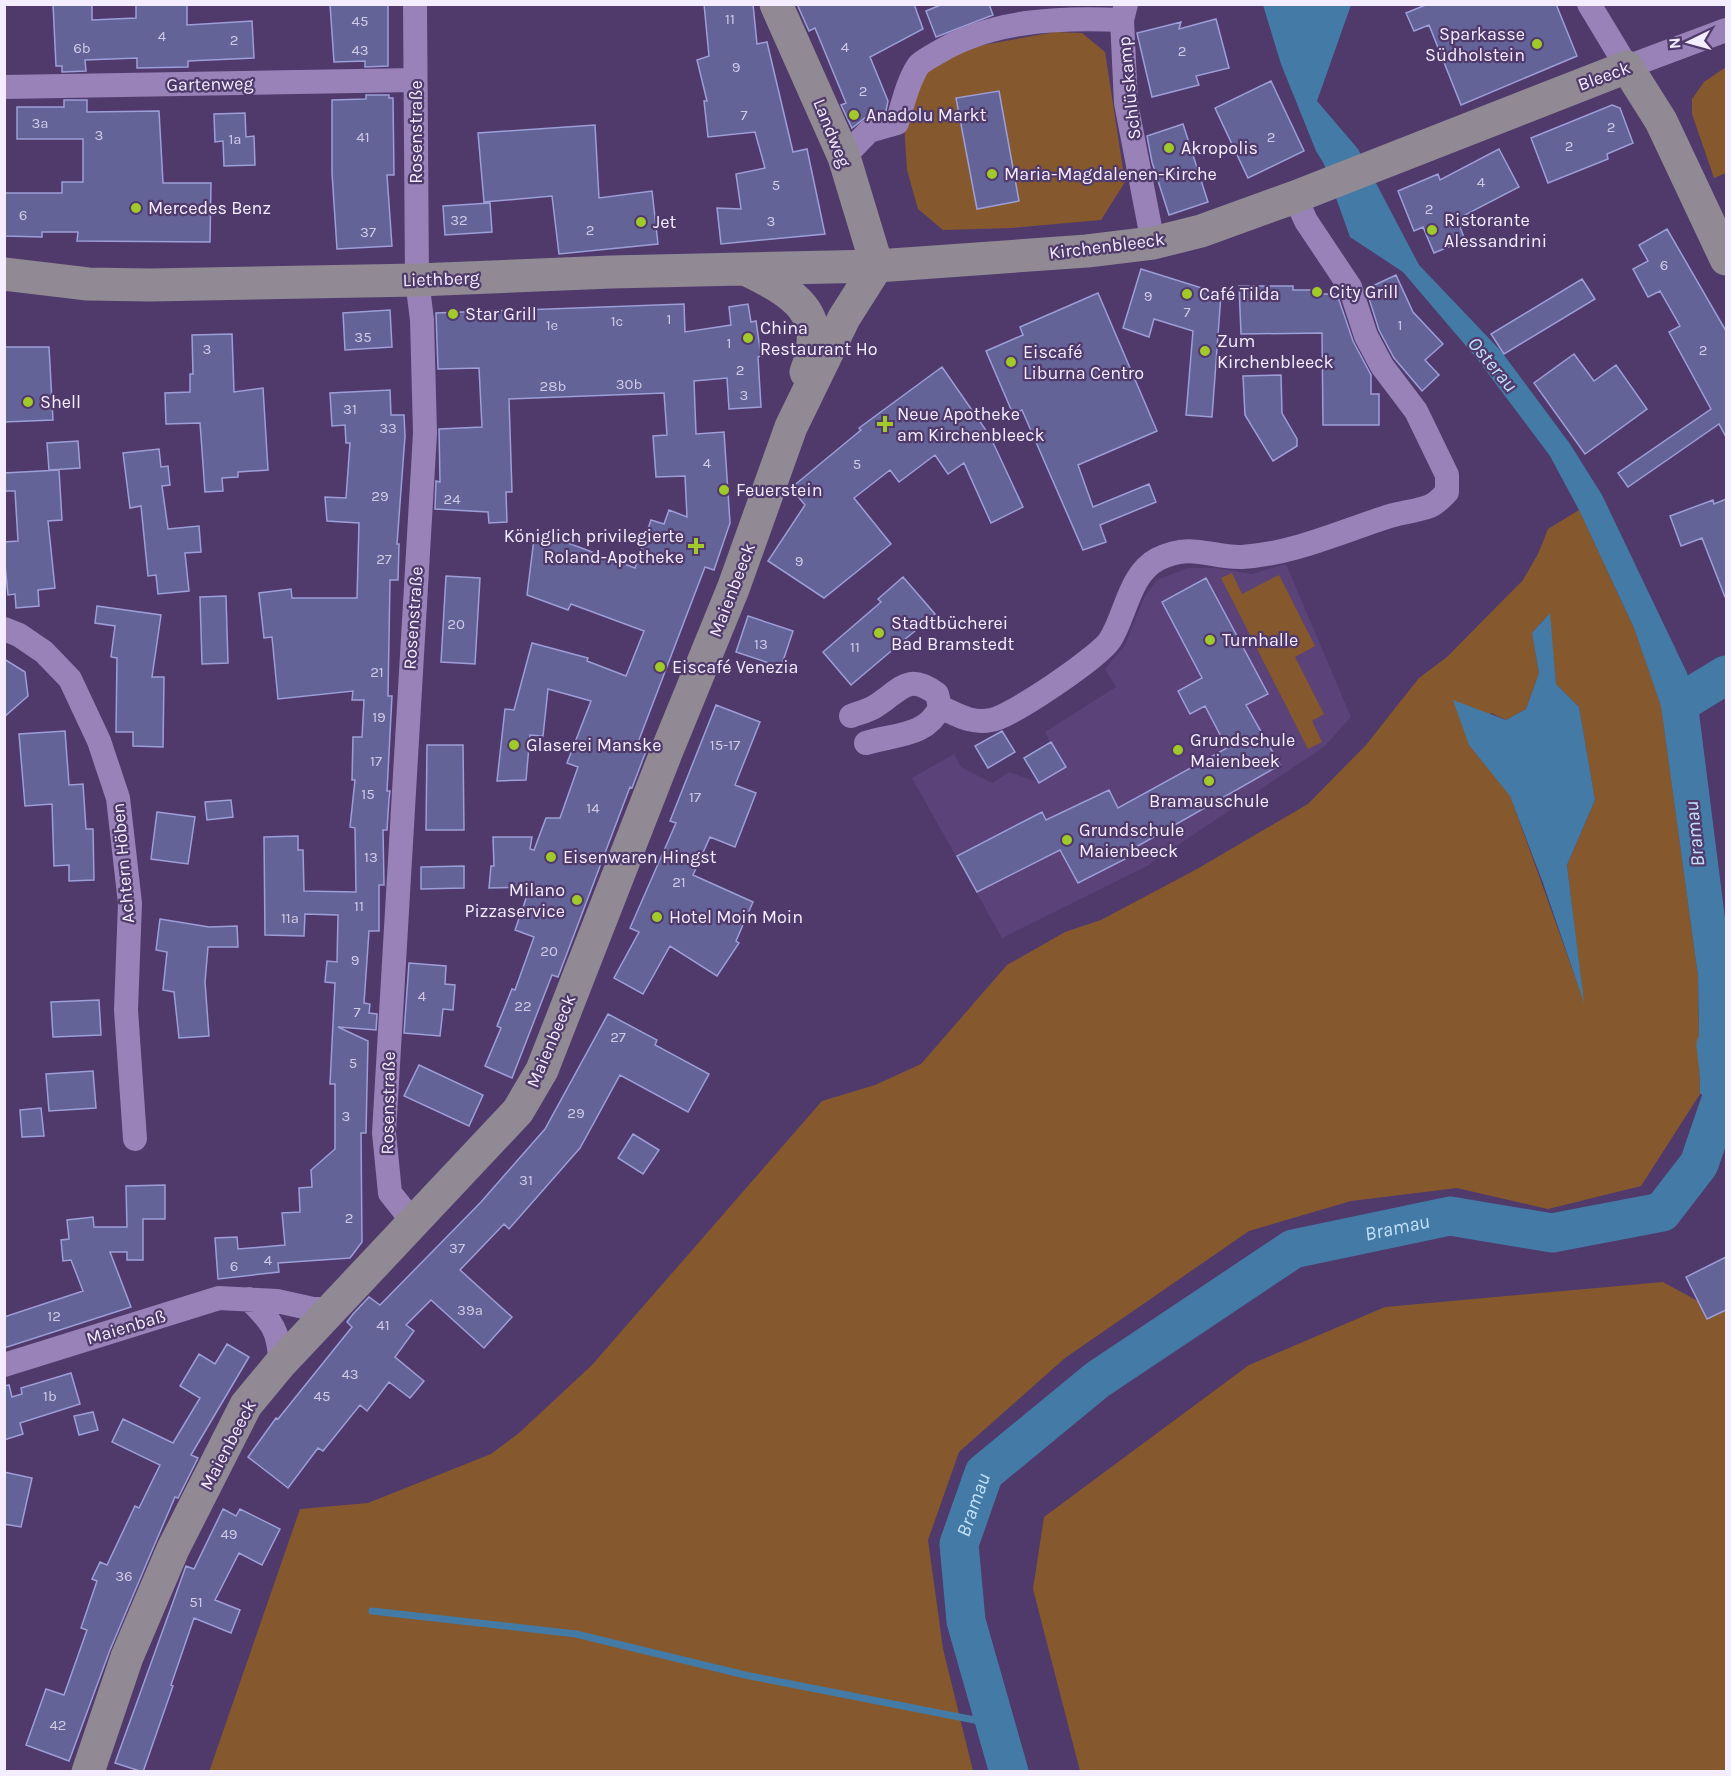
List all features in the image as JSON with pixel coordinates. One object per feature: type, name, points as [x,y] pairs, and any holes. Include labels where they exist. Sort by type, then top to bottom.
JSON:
[{"type":"street","name":"Rosenstraße","points":[[413,1222],[390,1193],[384,1133],[425,433],[422,320],[417,280],[415,4]]},
{"type":"street","name":"Landweg","points":[[776,4],[844,157],[877,266]]},
{"type":"street","points":[[1589,4],[1661,121],[1726,260]]},
{"type":"street","points":[[844,157],[869,131],[897,123],[908,87],[919,64],[946,48],[975,34],[1016,25],[1085,19],[1124,12]]},
{"type":"street","name":"Schlüskamp","points":[[1124,12],[1126,103],[1153,243]]},
{"type":"street","name":"Bleeck","points":[[1376,165],[1726,30]]},
{"type":"street","name":"Gartenweg","points":[[4,87],[415,80]]},
{"type":"street","name":"Kirchenbleeck","points":[[877,266],[1087,251],[1153,243],[1201,231],[1376,165]]},
{"type":"street","points":[[940,707],[971,721],[993,720],[1075,672],[1107,644],[1139,576],[1156,560],[1180,551],[1206,551],[1239,557],[1279,553],[1394,514],[1432,506],[1447,492],[1447,476],[1416,411],[1382,366],[1366,336],[1350,287],[1306,221],[1295,197]]},
{"type":"street","name":"Liethberg","points":[[4,274],[88,284],[150,285],[417,280],[742,268],[877,266]]},
{"type":"street","name":"Maienbeeck","points":[[88,1772],[127,1656],[173,1549],[246,1405],[280,1364],[518,1112],[542,1071],[661,763],[733,589],[791,428],[844,318],[877,266]]},
{"type":"street","points":[[742,268],[784,288],[806,309],[815,332],[812,359],[792,410],[791,428]]},
{"type":"street","name":"Achtern Höben","points":[[4,629],[44,652],[70,679],[99,741],[118,798],[130,903],[126,1010],[135,1139]]},
{"type":"street","points":[[851,716],[874,707],[909,683],[927,687],[937,694],[940,707],[930,724],[915,731],[866,743]]},
{"type":"street","name":"Maienbaß","points":[[4,1365],[219,1298],[277,1301],[313,1309],[332,1309]]},
{"type":"street","points":[[249,1299],[266,1316],[280,1340],[280,1364]]},
{"type":"shaded area","points":[[1055,32],[1082,33],[1105,52],[1125,182],[1101,220],[1011,228],[943,230],[918,209],[907,170],[904,123],[928,69],[950,51]]},
{"type":"shaded area","points":[[1726,67],[1726,173],[1714,178],[1692,114],[1692,99],[1704,82]]},
{"type":"shaded area","points":[[1579,510],[1634,628],[1661,705],[1698,976],[1700,1094],[1641,1186],[1548,1209],[1457,1188],[1351,1201],[1249,1231],[1065,1358],[959,1452],[928,1540],[943,1649],[973,1771],[209,1772],[300,1509],[368,1503],[491,1454],[519,1433],[592,1365],[822,1101],[875,1085],[921,1064],[1007,965],[1065,932],[1101,920],[1197,869],[1308,804],[1366,745],[1419,678],[1447,657],[1523,580],[1538,554],[1548,529]],"holes":[[[1549,614],[1556,684],[1579,707],[1595,800],[1567,865],[1583,999],[1510,795],[1469,745],[1491,713],[1506,720],[1526,709],[1539,673],[1532,633]]]},
{"type":"shaded area","name":"Grundschule Maienbeek","points":[[1286,564],[1351,717],[1325,746],[1147,866],[1002,938],[912,778],[954,754],[961,767],[992,783],[1009,772],[1038,782],[1024,758],[1050,742],[1045,732],[1116,687],[1105,669],[1125,645],[1145,596],[1157,580],[1188,568],[1215,568],[1252,574]]},
{"type":"shaded area","points":[[1232,573],[1242,594],[1279,575],[1315,646],[1295,657],[1324,714],[1312,721],[1322,742],[1308,749],[1221,578]]},
{"type":"shaded area","points":[[1663,1282],[1714,1310],[1726,1310],[1726,1771],[1080,1771],[1033,1589],[1044,1517],[1249,1365],[1385,1307]]},
{"type":"water","name":"Osterau","points":[[1263,5],[1351,5],[1317,101],[1358,149],[1419,265],[1501,351],[1570,444],[1602,495],[1687,673],[1699,713],[1726,926],[1726,1097],[1700,1094],[1698,976],[1661,706],[1634,628],[1579,510],[1550,456],[1478,360],[1403,272],[1350,237],[1324,164],[1316,151],[1281,64]]},
{"type":"water","points":[[1550,613],[1556,684],[1579,707],[1595,800],[1567,865],[1584,1003],[1510,796],[1469,745],[1453,700],[1506,720],[1526,709],[1539,673],[1532,633]]},
{"type":"building","points":[[53,4],[92,4],[92,20],[136,18],[136,4],[187,4],[187,25],[252,21],[254,58],[188,61],[188,67],[137,68],[137,58],[85,60],[86,71],[62,72],[62,66],[56,66]]},
{"type":"building","points":[[330,4],[388,4],[388,66],[365,67],[365,61],[334,62]]},
{"type":"building","points":[[704,4],[753,4],[757,44],[767,42],[793,152],[807,149],[825,234],[721,244],[717,208],[741,209],[736,174],[765,168],[755,132],[708,137],[704,101],[707,101],[697,60],[709,56]]},
{"type":"building","points":[[797,4],[914,4],[923,29],[870,57],[888,101],[886,111],[865,118],[852,128],[841,105],[846,103],[815,28],[809,31]]},
{"type":"building","points":[[943,4],[989,4],[993,15],[936,37],[926,11]]},
{"type":"building","points":[[1428,4],[1556,4],[1577,56],[1461,105],[1429,25],[1414,31],[1406,13]]},
{"type":"building","points":[[1216,19],[1229,68],[1196,76],[1199,85],[1152,97],[1137,33],[1181,22],[1179,29]]},
{"type":"building","points":[[1271,81],[1304,151],[1248,178],[1215,108]]},
{"type":"building","name":"Maria-Magdalenen-Kirche","points":[[999,91],[1019,201],[977,209],[956,98]]},
{"type":"building","points":[[366,95],[389,95],[389,98],[393,98],[394,175],[387,175],[392,246],[337,249],[332,173],[332,100],[366,99]]},
{"type":"building","points":[[64,100],[87,100],[87,112],[159,111],[163,183],[211,183],[210,242],[77,241],[78,232],[42,232],[42,237],[4,236],[4,193],[62,193],[62,182],[83,182],[83,139],[17,139],[17,107],[64,107]]},
{"type":"building","points":[[1612,105],[1620,108],[1633,143],[1607,154],[1608,159],[1548,183],[1531,138]]},
{"type":"building","points":[[245,113],[246,137],[254,136],[255,165],[224,166],[223,141],[215,142],[214,114]]},
{"type":"building","points":[[1183,124],[1208,202],[1169,215],[1152,162],[1147,136]]},
{"type":"building","points":[[595,125],[599,198],[652,191],[658,244],[559,254],[552,196],[484,202],[478,133]]},
{"type":"building","points":[[1499,149],[1519,187],[1457,219],[1465,240],[1434,253],[1423,227],[1414,231],[1398,191],[1438,174],[1440,180]]},
{"type":"building","points":[[490,203],[492,232],[445,235],[443,206]]},
{"type":"building","points":[[1667,229],[1726,331],[1726,437],[1719,424],[1628,487],[1618,473],[1711,409],[1669,332],[1680,326],[1660,291],[1648,297],[1633,269],[1648,261],[1639,245]]},
{"type":"building","points":[[1141,269],[1221,294],[1212,417],[1186,415],[1193,331],[1154,319],[1149,337],[1123,328]]},
{"type":"building","points":[[1396,275],[1413,312],[1443,344],[1425,360],[1439,375],[1422,391],[1394,358],[1379,330],[1366,289]]},
{"type":"building","points":[[1582,279],[1595,299],[1504,354],[1491,334]]},
{"type":"building","points":[[1239,286],[1293,286],[1293,290],[1322,290],[1322,294],[1337,294],[1353,341],[1371,375],[1371,394],[1379,394],[1379,425],[1323,425],[1322,333],[1241,334]]},
{"type":"building","points":[[1098,293],[1157,431],[1078,465],[1093,507],[1149,484],[1156,502],[1100,525],[1106,542],[1083,550],[1022,410],[1013,414],[986,351],[1023,335],[1020,327]]},
{"type":"building","points":[[684,304],[685,332],[731,325],[729,307],[748,304],[751,322],[756,321],[761,356],[758,357],[761,407],[729,409],[727,378],[694,381],[696,434],[724,432],[730,523],[714,570],[705,567],[637,745],[647,749],[632,788],[630,787],[558,977],[552,975],[512,1078],[485,1066],[501,1028],[497,1026],[512,989],[515,990],[534,937],[515,930],[530,887],[489,888],[491,866],[494,866],[493,837],[532,837],[530,849],[534,850],[546,818],[560,818],[578,767],[567,763],[591,701],[548,689],[543,736],[530,735],[526,780],[497,781],[505,709],[514,710],[532,643],[588,658],[587,661],[626,676],[644,631],[571,604],[568,610],[527,595],[534,539],[560,540],[635,568],[651,520],[664,524],[669,510],[687,517],[685,476],[656,477],[653,436],[667,435],[664,393],[509,399],[512,492],[506,492],[507,522],[489,523],[488,512],[435,509],[436,481],[440,482],[439,429],[482,427],[479,368],[438,369],[436,313]]},
{"type":"building","points":[[390,310],[392,347],[345,350],[343,313]]},
{"type":"building","points":[[232,334],[234,392],[263,388],[268,470],[238,472],[238,477],[222,478],[223,491],[205,492],[200,423],[166,424],[165,393],[190,392],[190,374],[193,374],[192,335]]},
{"type":"building","name":"Shell","points":[[4,347],[49,347],[53,420],[4,422]]},
{"type":"building","points":[[1574,354],[1594,381],[1616,365],[1647,409],[1585,454],[1534,383]]},
{"type":"building","points":[[942,367],[990,436],[1023,507],[991,523],[964,463],[948,474],[935,455],[899,482],[890,470],[854,498],[891,544],[824,598],[768,561],[805,505],[791,488],[861,430],[859,428]]},
{"type":"building","points":[[1281,375],[1282,413],[1297,439],[1297,446],[1273,461],[1245,415],[1243,376]]},
{"type":"building","points":[[390,390],[391,415],[404,415],[405,436],[397,544],[399,544],[398,580],[390,580],[388,696],[392,696],[387,791],[390,791],[387,830],[383,830],[384,885],[379,885],[379,931],[369,931],[364,1003],[370,1004],[369,1013],[377,1014],[376,1030],[338,1027],[368,1041],[366,1133],[361,1133],[362,1242],[350,1258],[278,1263],[279,1272],[218,1279],[215,1238],[237,1237],[238,1249],[285,1245],[282,1213],[300,1212],[299,1188],[312,1187],[311,1170],[335,1149],[335,1084],[330,1084],[335,983],[325,982],[327,961],[337,962],[338,915],[305,914],[304,936],[265,935],[264,837],[298,836],[298,850],[303,850],[304,891],[356,892],[355,828],[350,827],[355,780],[352,780],[353,737],[362,737],[364,700],[352,700],[353,691],[278,699],[272,637],[264,638],[259,593],[291,589],[292,598],[357,598],[359,523],[327,521],[325,497],[346,498],[350,443],[346,443],[345,425],[332,426],[330,393]]},
{"type":"building","points":[[78,441],[80,468],[49,470],[47,443]]},
{"type":"building","points":[[159,449],[161,467],[168,466],[170,485],[162,486],[168,529],[199,526],[201,552],[185,553],[189,591],[158,594],[156,575],[148,576],[141,506],[130,508],[123,453]]},
{"type":"building","points":[[59,470],[62,520],[48,521],[55,588],[38,590],[39,606],[16,608],[15,594],[8,595],[4,554],[4,542],[18,541],[15,491],[4,491],[4,473]]},
{"type":"building","points":[[1726,499],[1725,597],[1702,538],[1681,546],[1670,516],[1713,500],[1714,504]]},
{"type":"building","points":[[446,576],[480,578],[475,664],[441,662]]},
{"type":"building","name":"Stadtbücherei Bad Bramstedt","points":[[903,577],[935,614],[851,685],[823,652],[881,602],[878,599]]},
{"type":"building","points":[[1206,578],[1268,694],[1246,705],[1280,765],[1136,847],[1139,852],[1078,883],[1060,850],[977,892],[957,856],[1042,812],[1046,820],[1109,790],[1118,808],[1227,748],[1205,706],[1190,714],[1178,691],[1202,678],[1162,602]]},
{"type":"building","points":[[226,596],[228,663],[202,664],[200,597]]},
{"type":"building","points":[[97,606],[161,615],[152,677],[164,677],[163,747],[133,746],[133,732],[116,732],[117,658],[111,657],[115,626],[95,623]]},
{"type":"building","points":[[748,616],[793,631],[781,667],[736,652]]},
{"type":"building","points":[[4,659],[25,672],[28,696],[4,717]]},
{"type":"building","points":[[716,705],[760,722],[735,785],[756,793],[735,847],[710,837],[693,875],[753,902],[736,941],[739,943],[717,976],[670,946],[643,994],[614,978],[639,932],[630,928],[676,823],[670,821]]},
{"type":"building","points":[[65,731],[69,785],[83,784],[86,829],[93,829],[94,880],[69,881],[69,865],[54,866],[52,804],[25,806],[19,734]]},
{"type":"building","points":[[1002,731],[1015,752],[988,768],[975,746]]},
{"type":"building","points":[[1051,742],[1066,767],[1039,783],[1024,758]]},
{"type":"building","points":[[427,745],[463,745],[464,830],[426,830]]},
{"type":"building","points":[[231,800],[233,817],[207,820],[205,802]]},
{"type":"building","points":[[157,812],[195,817],[188,864],[151,859]]},
{"type":"building","points":[[464,866],[464,888],[421,889],[421,867]]},
{"type":"building","points":[[160,919],[209,927],[237,926],[238,947],[208,947],[205,982],[209,1036],[179,1038],[174,992],[163,990],[167,952],[156,950]]},
{"type":"building","points":[[409,963],[446,966],[445,984],[455,985],[453,1010],[443,1009],[440,1036],[404,1033]]},
{"type":"building","points":[[99,1000],[101,1035],[53,1037],[51,1002]]},
{"type":"building","points":[[608,1014],[657,1040],[655,1045],[709,1074],[688,1112],[620,1075],[580,1148],[509,1229],[504,1224],[460,1270],[512,1317],[484,1348],[431,1300],[406,1325],[414,1331],[395,1357],[424,1381],[410,1398],[389,1382],[367,1411],[360,1405],[323,1451],[318,1448],[288,1488],[248,1457],[276,1418],[278,1419],[352,1327],[347,1322],[353,1314],[369,1297],[380,1305],[481,1202],[545,1129]]},
{"type":"building","points":[[419,1065],[483,1095],[469,1126],[404,1096]]},
{"type":"building","points":[[93,1071],[96,1108],[49,1111],[46,1074]]},
{"type":"building","points":[[41,1108],[44,1136],[22,1137],[20,1110]]},
{"type":"building","points":[[633,1134],[659,1150],[643,1174],[618,1158]]},
{"type":"building","points":[[165,1185],[165,1219],[143,1219],[143,1260],[127,1260],[127,1252],[110,1252],[131,1307],[4,1348],[4,1317],[83,1291],[71,1260],[63,1261],[61,1240],[69,1239],[67,1220],[93,1217],[94,1227],[127,1227],[126,1186]]},
{"type":"building","points":[[1726,1257],[1726,1310],[1707,1319],[1686,1277]]},
{"type":"building","points":[[227,1344],[249,1357],[191,1455],[198,1458],[178,1498],[175,1497],[148,1560],[110,1650],[69,1761],[26,1745],[46,1689],[64,1695],[87,1630],[81,1628],[97,1581],[92,1579],[100,1562],[107,1565],[135,1506],[139,1508],[160,1465],[112,1442],[123,1419],[173,1443],[200,1398],[180,1386],[199,1354],[215,1364]]},
{"type":"building","points":[[71,1373],[80,1404],[20,1423],[23,1434],[4,1440],[4,1386],[9,1385],[12,1397],[22,1394],[21,1388]]},
{"type":"building","points":[[93,1412],[98,1430],[79,1435],[74,1416]]},
{"type":"building","points":[[4,1472],[32,1478],[21,1527],[4,1524]]},
{"type":"building","points":[[223,1509],[236,1516],[240,1509],[280,1529],[262,1565],[239,1553],[215,1600],[240,1610],[231,1633],[194,1618],[143,1772],[115,1763],[186,1566],[194,1569]]},
{"type":"waterway","points":[[1680,703],[1726,675]]},
{"type":"waterway","name":"Bramau","points":[[1009,1772],[966,1621],[959,1544],[984,1473],[1097,1380],[1293,1249],[1450,1216],[1552,1233],[1662,1212],[1699,1164],[1722,1097],[1716,1045]]},
{"type":"waterway","points":[[372,1611],[576,1634],[745,1675],[995,1724]]},
{"type":"place","name":"Sparkasse Südholstein","points":[[1537,44]]},
{"type":"place","name":"Anadolu Markt","points":[[854,115]]},
{"type":"place","name":"Akropolis","points":[[1169,148]]},
{"type":"place","name":"Maria-Magdalenen-Kirche","points":[[992,174]]},
{"type":"place","name":"Mercedes Benz","points":[[136,208]]},
{"type":"place","name":"Jet","points":[[641,222]]},
{"type":"place","name":"Ristorante Alessandrini","points":[[1432,230]]},
{"type":"place","name":"City Grill","points":[[1317,292]]},
{"type":"place","name":"Café Tilda","points":[[1187,294]]},
{"type":"place","name":"Star Grill","points":[[453,314]]},
{"type":"place","name":"China Restaurant Ho","points":[[748,338]]},
{"type":"place","name":"Zum Kirchenbleeck","points":[[1205,351]]},
{"type":"place","name":"Eiscafé Liburna Centro","points":[[1011,362]]},
{"type":"place","name":"Shell","points":[[28,402]]},
{"type":"place","name":"Neue Apotheke am Kirchenbleeck","points":[[885,424]]},
{"type":"place","name":"Feuerstein","points":[[724,490]]},
{"type":"place","name":"Königlich privilegierte Roland-Apotheke","points":[[696,546]]},
{"type":"place","name":"Stadtbücherei Bad Bramstedt","points":[[879,633]]},
{"type":"place","name":"Turnhalle","points":[[1210,640]]},
{"type":"place","name":"Eiscafé Venezia","points":[[660,667]]},
{"type":"place","name":"Glaserei Manske","points":[[514,745]]},
{"type":"place","name":"Grundschule Maienbeek","points":[[1178,750]]},
{"type":"place","name":"Bramauschule","points":[[1209,781]]},
{"type":"place","name":"Grundschule Maienbeeck","points":[[1067,840]]},
{"type":"place","name":"Eisenwaren Hingst","points":[[551,857]]},
{"type":"place","name":"Milano Pizzaservice","points":[[577,900]]},
{"type":"place","name":"Hotel Moin Moin","points":[[657,917]]}]
